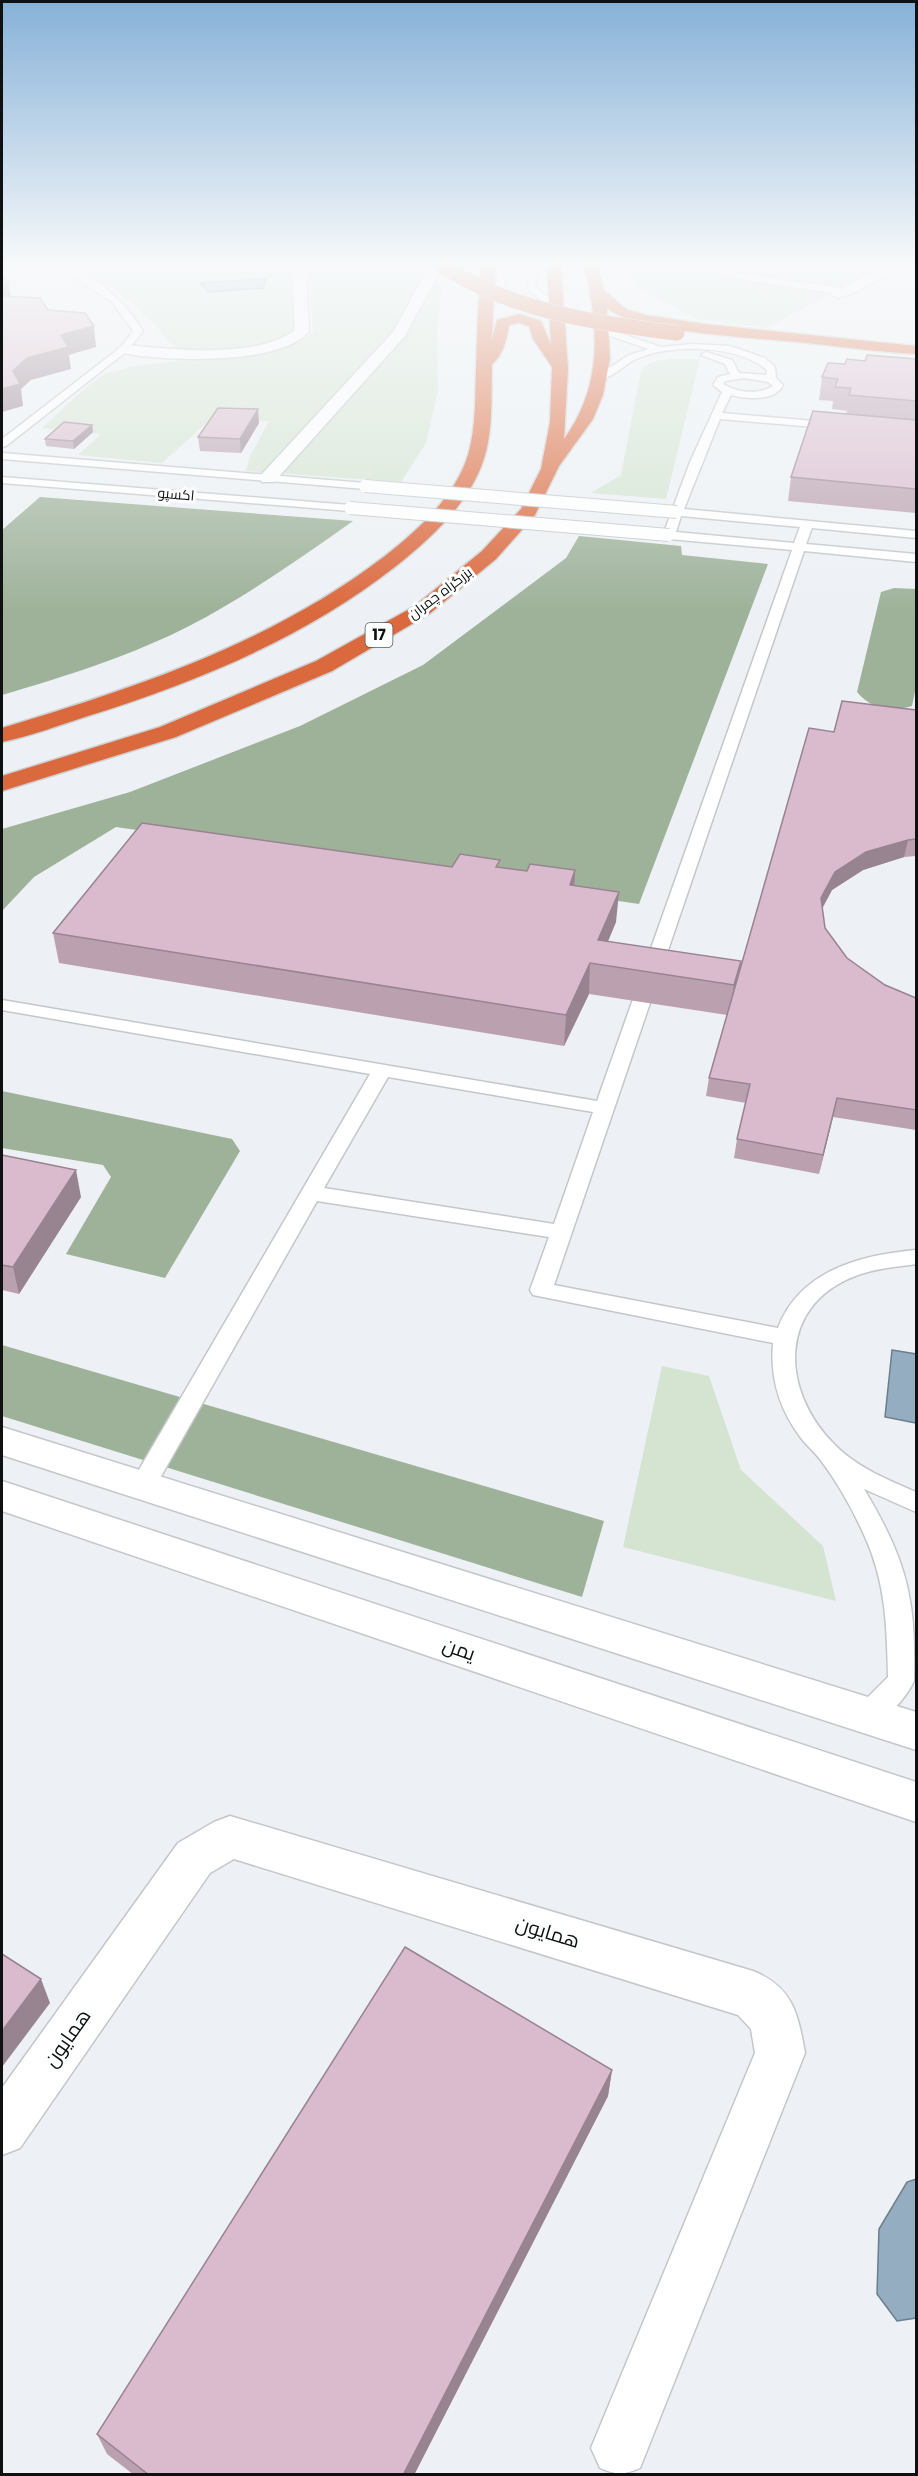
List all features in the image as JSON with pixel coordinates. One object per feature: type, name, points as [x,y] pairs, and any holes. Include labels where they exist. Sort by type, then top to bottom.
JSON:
[{"type":"highway","points":[[2,735],[107,704],[264,642],[318,613],[380,571],[439,519],[472,467],[484,414],[484,381]]},
{"type":"highway","name":"بزرگراه چمران","points":[[2,784],[168,732],[324,666],[412,616],[489,555],[529,510],[550,469],[558,422],[560,381]]},
{"type":"highway","points":[[550,469],[588,414],[601,381]]},
{"type":"street","points":[[268,478],[357,381]]},
{"type":"street","points":[[2,1441],[916,1731]]},
{"type":"street","name":"یمن","points":[[2,1496],[916,1802]]},
{"type":"street","name":"همایون","points":[[2,2130],[194,1858],[230,1837],[753,1995],[774,2018],[780,2053],[620,2448]]},
{"type":"lane","points":[[2,444],[83,381]]},
{"type":"lane","points":[[722,381],[718,382],[718,385],[728,391],[747,394],[773,406],[850,427]]},
{"type":"lane","points":[[773,381],[778,385],[773,406]]},
{"type":"lane","points":[[669,535],[715,416],[728,391]]},
{"type":"lane","points":[[715,416],[773,406]]},
{"type":"lane","name":"اکسپو","points":[[2,456],[916,534]]},
{"type":"lane","name":"اکسپو","points":[[2,480],[669,535],[916,558]]},
{"type":"lane","points":[[784,1337],[541,1290],[807,524]]},
{"type":"lane","points":[[2,1005],[604,1108]]},
{"type":"lane","points":[[142,1487],[382,1070]]},
{"type":"lane","points":[[311,1193],[561,1232]]},
{"type":"lane","points":[[867,1716],[901,1681],[896,1588],[878,1537],[857,1497],[826,1451],[796,1414],[782,1375],[784,1337],[800,1305],[830,1280],[870,1263],[916,1257]]},
{"type":"lane","points":[[826,1451],[869,1482],[916,1502]]},
{"type":"green space","points":[[96,381],[438,381],[438,391],[426,443],[401,482],[246,471],[250,456],[269,421],[211,419],[162,463],[78,455],[101,434],[42,428]]},
{"type":"green space","points":[[639,381],[695,381],[666,499],[591,493],[621,475]]},
{"type":"green space","points":[[40,497],[353,521],[254,589],[191,625],[122,656],[2,695],[2,530]]},
{"type":"green space","points":[[579,536],[681,546],[682,555],[768,564],[639,904],[116,827],[34,877],[2,911],[2,829],[130,792],[300,726],[423,665],[566,558]]},
{"type":"green space","points":[[894,588],[916,589],[916,687],[912,706],[890,709],[868,702],[857,692],[881,592]]},
{"type":"green space","points":[[2,1091],[232,1139],[240,1151],[165,1278],[66,1254],[111,1177],[103,1165],[2,1148]]},
{"type":"green space","points":[[2,1345],[604,1521],[582,1597],[2,1416]]},
{"type":"green space","points":[[662,1366],[709,1376],[741,1470],[823,1546],[836,1601],[623,1547]]},
{"type":"water","points":[[892,1350],[916,1354],[916,1423],[885,1417]]},
{"type":"water","points":[[916,2179],[916,2318],[897,2321],[877,2294],[879,2229],[907,2182]]},
{"type":"building","points":[[2,381],[18,381],[20,384],[2,389]]},
{"type":"building","points":[[837,381],[916,381],[916,401],[849,395],[851,388],[835,387]]},
{"type":"building","points":[[218,408],[258,409],[240,439],[198,437]]},
{"type":"building","points":[[813,411],[916,420],[916,489],[791,477]]},
{"type":"building","points":[[64,422],[92,425],[73,441],[45,439]]},
{"type":"building","points":[[842,701],[916,710],[916,839],[866,852],[835,872],[821,898],[825,928],[847,958],[885,985],[916,998],[916,1110],[837,1098],[823,1155],[737,1139],[750,1084],[709,1078],[809,728],[834,732]]},
{"type":"building","points":[[142,823],[452,867],[460,854],[500,860],[496,867],[527,871],[530,864],[575,870],[570,885],[619,892],[598,940],[741,961],[734,985],[590,963],[566,1015],[53,933]]},
{"type":"building","points":[[2,1155],[76,1170],[13,1267],[2,1265]]},
{"type":"building","points":[[405,1947],[612,2070],[403,2475],[149,2475],[97,2434]]},
{"type":"building","points":[[2,1954],[41,1979],[2,2031]]}]
